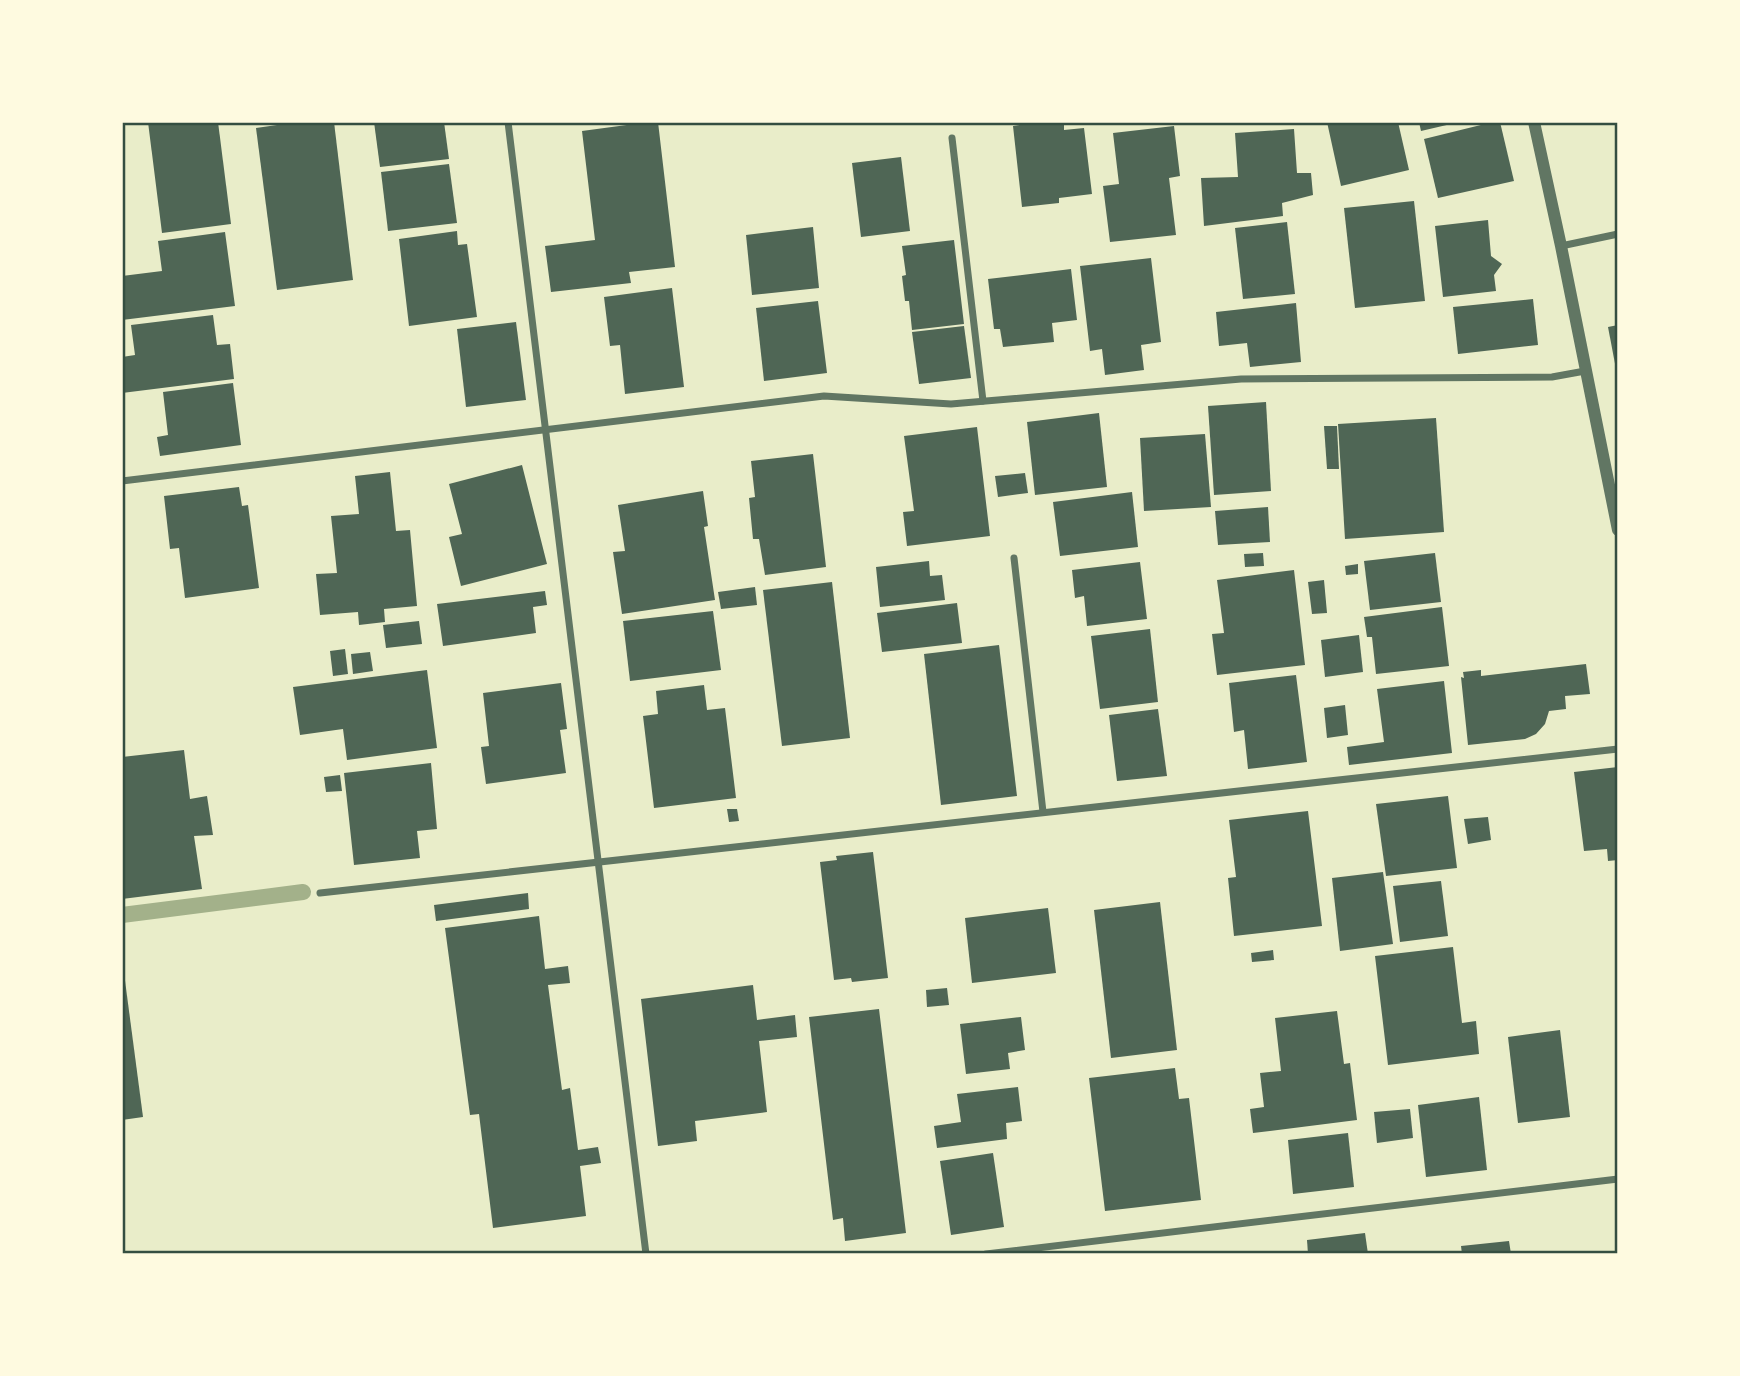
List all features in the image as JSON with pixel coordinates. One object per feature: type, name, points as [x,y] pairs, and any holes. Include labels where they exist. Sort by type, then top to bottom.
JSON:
[{"type":"street","points":[[508,122],[646,1254]]},
{"type":"street","points":[[1534,122],[1618,530]]},
{"type":"street","points":[[952,138],[983,401]]},
{"type":"street","points":[[1561,246],[1618,234]]},
{"type":"street","points":[[122,481],[824,396],[951,404],[1241,379],[1552,377],[1585,371]]},
{"type":"street","points":[[1014,558],[1044,812]]},
{"type":"street","points":[[320,893],[1618,749]]},
{"type":"street","points":[[986,1254],[1618,1179]]},
{"type":"building","points":[[148,122],[218,122],[231,224],[162,233]]},
{"type":"building","points":[[298,122],[334,122],[353,280],[277,290],[256,128]]},
{"type":"building","points":[[374,122],[444,122],[449,159],[380,167]]},
{"type":"building","points":[[658,122],[675,267],[629,272],[631,283],[551,292],[545,246],[595,240],[582,131]]},
{"type":"building","points":[[1064,122],[1064,130],[1084,128],[1092,194],[1059,198],[1059,203],[1022,207],[1013,126]]},
{"type":"building","points":[[1327,122],[1398,122],[1409,170],[1341,186]]},
{"type":"building","points":[[1419,122],[1451,122],[1451,124],[1421,131]]},
{"type":"building","points":[[1500,122],[1514,181],[1438,198],[1424,139]]},
{"type":"building","points":[[1174,126],[1180,176],[1169,178],[1176,235],[1110,242],[1103,186],[1119,184],[1113,133]]},
{"type":"building","points":[[1294,129],[1297,173],[1311,173],[1313,195],[1282,203],[1283,216],[1204,226],[1201,178],[1238,177],[1235,133]]},
{"type":"building","points":[[901,157],[910,231],[861,237],[852,163]]},
{"type":"building","points":[[449,164],[457,223],[388,231],[381,172]]},
{"type":"building","points":[[1414,201],[1425,301],[1355,308],[1344,208]]},
{"type":"building","points":[[1488,220],[1491,256],[1502,264],[1494,275],[1496,291],[1443,297],[1435,226]]},
{"type":"building","points":[[1287,222],[1295,294],[1243,299],[1235,228]]},
{"type":"building","points":[[813,227],[819,288],[752,295],[746,235]]},
{"type":"building","points":[[457,231],[458,245],[467,244],[477,317],[409,326],[399,239]]},
{"type":"building","points":[[225,232],[235,306],[122,320],[122,276],[162,271],[158,241]]},
{"type":"building","points":[[954,240],[964,324],[912,330],[909,301],[905,301],[902,276],[906,275],[902,246]]},
{"type":"building","points":[[1151,258],[1161,342],[1141,345],[1144,370],[1105,375],[1102,349],[1090,351],[1080,266]]},
{"type":"building","points":[[1071,269],[1077,320],[1052,323],[1054,342],[1003,347],[1000,329],[994,329],[988,279]]},
{"type":"building","points":[[672,288],[684,387],[625,394],[620,345],[610,346],[604,297]]},
{"type":"building","points":[[1533,299],[1538,345],[1458,354],[1453,307]]},
{"type":"building","points":[[818,301],[827,373],[764,381],[756,308]]},
{"type":"building","points":[[1296,303],[1301,362],[1250,367],[1247,343],[1219,346],[1216,312]]},
{"type":"building","points":[[213,315],[217,345],[230,344],[234,379],[122,393],[122,357],[135,355],[131,325]]},
{"type":"building","points":[[516,322],[526,400],[466,407],[457,329]]},
{"type":"building","points":[[1618,325],[1618,369],[1616,369],[1608,327]]},
{"type":"building","points":[[964,326],[971,378],[919,384],[912,332]]},
{"type":"building","points":[[233,383],[241,445],[160,456],[157,437],[168,435],[163,392]]},
{"type":"building","points":[[1266,402],[1271,491],[1214,495],[1208,406]]},
{"type":"building","points":[[1099,413],[1107,487],[1035,495],[1027,422]]},
{"type":"building","points":[[1436,418],[1444,532],[1345,539],[1338,424]]},
{"type":"building","points":[[1324,426],[1337,426],[1339,469],[1327,469]]},
{"type":"building","points":[[977,427],[990,536],[907,546],[903,512],[914,511],[904,436]]},
{"type":"building","points":[[1205,434],[1211,507],[1144,511],[1140,438]]},
{"type":"building","points":[[813,454],[826,567],[765,575],[759,539],[753,539],[749,498],[755,497],[751,461]]},
{"type":"building","points":[[522,465],[547,564],[461,586],[449,537],[462,534],[449,484]]},
{"type":"building","points":[[390,472],[396,531],[410,530],[417,606],[384,609],[385,622],[359,625],[358,612],[320,615],[316,574],[337,573],[331,516],[359,514],[355,476]]},
{"type":"building","points":[[1025,473],[1028,493],[998,497],[995,476]]},
{"type":"building","points":[[239,487],[242,506],[248,505],[259,588],[185,598],[179,548],[170,549],[164,496]]},
{"type":"building","points":[[703,491],[708,526],[704,527],[715,600],[622,614],[613,552],[625,551],[618,505]]},
{"type":"building","points":[[1132,492],[1138,547],[1060,556],[1053,502]]},
{"type":"building","points":[[1268,507],[1270,542],[1218,545],[1215,511]]},
{"type":"building","points":[[1263,553],[1264,566],[1245,567],[1244,554]]},
{"type":"building","points":[[1435,553],[1441,602],[1370,610],[1364,561]]},
{"type":"building","points":[[929,561],[930,576],[942,575],[945,600],[880,607],[876,567]]},
{"type":"building","points":[[1140,562],[1147,619],[1087,626],[1084,596],[1075,598],[1072,570]]},
{"type":"building","points":[[1358,564],[1358,574],[1346,575],[1345,566]]},
{"type":"building","points":[[1294,570],[1305,665],[1217,675],[1212,634],[1224,633],[1217,580]]},
{"type":"building","points":[[1324,580],[1327,613],[1312,614],[1308,582]]},
{"type":"building","points":[[832,582],[850,738],[782,746],[763,590]]},
{"type":"building","points":[[755,587],[757,605],[721,609],[718,592]]},
{"type":"building","points":[[545,591],[547,605],[533,607],[536,633],[443,646],[437,604]]},
{"type":"building","points":[[957,603],[962,643],[882,652],[877,613]]},
{"type":"building","points":[[1442,607],[1449,666],[1376,674],[1372,637],[1367,637],[1364,617]]},
{"type":"building","points":[[713,611],[721,670],[630,681],[623,621]]},
{"type":"building","points":[[419,621],[422,644],[386,648],[383,625]]},
{"type":"building","points":[[1150,629],[1158,702],[1100,709],[1091,636]]},
{"type":"building","points":[[1359,635],[1363,672],[1325,677],[1321,640]]},
{"type":"building","points":[[999,645],[1017,796],[941,805],[924,654]]},
{"type":"building","points":[[345,649],[348,674],[333,676],[330,651]]},
{"type":"building","points":[[370,652],[373,671],[353,674],[351,654]]},
{"type":"building","points":[[1586,664],[1590,694],[1565,696],[1566,709],[1549,711],[1545,724],[1536,734],[1525,739],[1468,745],[1461,677],[1464,678],[1463,672],[1481,670],[1481,676]]},
{"type":"building","points":[[427,670],[437,748],[347,760],[343,729],[300,735],[293,687]]},
{"type":"building","points":[[1296,675],[1307,762],[1248,769],[1244,730],[1234,732],[1229,683]]},
{"type":"building","points":[[1444,681],[1452,753],[1349,765],[1347,747],[1384,742],[1377,689]]},
{"type":"building","points":[[561,683],[567,729],[560,730],[566,773],[486,784],[481,747],[489,746],[483,693]]},
{"type":"building","points":[[704,685],[707,710],[725,708],[736,798],[654,808],[643,716],[658,714],[656,691]]},
{"type":"building","points":[[1345,705],[1348,735],[1327,738],[1324,708]]},
{"type":"building","points":[[1158,709],[1167,776],[1117,781],[1109,715]]},
{"type":"building","points":[[184,750],[190,799],[207,796],[213,835],[194,836],[202,889],[122,899],[122,757]]},
{"type":"building","points":[[431,763],[437,829],[417,831],[420,858],[354,865],[344,773]]},
{"type":"building","points":[[1618,767],[1618,860],[1608,861],[1607,849],[1584,851],[1574,772]]},
{"type":"building","points":[[340,775],[342,791],[326,792],[324,777]]},
{"type":"building","points":[[1448,796],[1457,868],[1386,876],[1376,804]]},
{"type":"building","points":[[727,809],[737,809],[739,821],[729,822]]},
{"type":"building","points":[[1308,811],[1322,926],[1234,936],[1228,878],[1236,877],[1229,820]]},
{"type":"building","points":[[1488,817],[1491,840],[1468,844],[1464,819]]},
{"type":"building","points":[[873,852],[888,978],[852,982],[851,978],[834,980],[820,862],[837,860],[836,856]]},
{"type":"building","points":[[1383,872],[1393,944],[1340,951],[1332,878]]},
{"type":"building","points":[[1441,881],[1448,936],[1400,942],[1393,886]]},
{"type":"building","points":[[528,893],[529,909],[436,921],[434,905]]},
{"type":"building","points":[[1160,902],[1177,1050],[1111,1058],[1094,910]]},
{"type":"building","points":[[1048,908],[1056,973],[972,983],[965,918]]},
{"type":"building","points":[[539,916],[545,969],[568,966],[570,983],[548,985],[562,1090],[570,1088],[578,1150],[598,1147],[601,1163],[580,1166],[586,1216],[493,1228],[479,1114],[470,1115],[445,928]]},
{"type":"building","points":[[1453,947],[1462,1023],[1476,1021],[1479,1054],[1388,1065],[1375,956]]},
{"type":"building","points":[[1273,950],[1274,960],[1252,962],[1251,953]]},
{"type":"building","points":[[122,973],[143,1117],[122,1120]]},
{"type":"building","points":[[753,985],[757,1020],[795,1015],[797,1037],[759,1041],[767,1112],[695,1121],[697,1141],[658,1146],[641,999]]},
{"type":"building","points":[[947,988],[949,1005],[927,1007],[926,990]]},
{"type":"building","points":[[879,1009],[906,1233],[845,1241],[843,1218],[833,1220],[809,1017]]},
{"type":"building","points":[[1337,1011],[1344,1064],[1350,1063],[1357,1120],[1253,1133],[1250,1109],[1264,1107],[1260,1073],[1281,1071],[1275,1018]]},
{"type":"building","points":[[1021,1017],[1025,1050],[1008,1053],[1010,1069],[966,1074],[960,1024]]},
{"type":"building","points":[[1560,1030],[1570,1117],[1518,1123],[1508,1037]]},
{"type":"building","points":[[1175,1068],[1179,1099],[1189,1098],[1201,1200],[1105,1211],[1089,1078]]},
{"type":"building","points":[[1018,1087],[1022,1121],[1006,1123],[1007,1139],[937,1148],[934,1126],[961,1122],[957,1094]]},
{"type":"building","points":[[1479,1097],[1487,1170],[1426,1177],[1418,1105]]},
{"type":"building","points":[[1410,1109],[1413,1138],[1377,1143],[1374,1112]]},
{"type":"building","points":[[1348,1133],[1354,1187],[1293,1194],[1288,1140]]},
{"type":"building","points":[[993,1153],[1004,1227],[951,1235],[940,1161]]},
{"type":"building","points":[[1365,1233],[1368,1254],[1308,1254],[1307,1240]]},
{"type":"building","points":[[1509,1241],[1511,1254],[1462,1254],[1461,1246]]},
{"type":"waterway","points":[[122,915],[303,892]]}]
